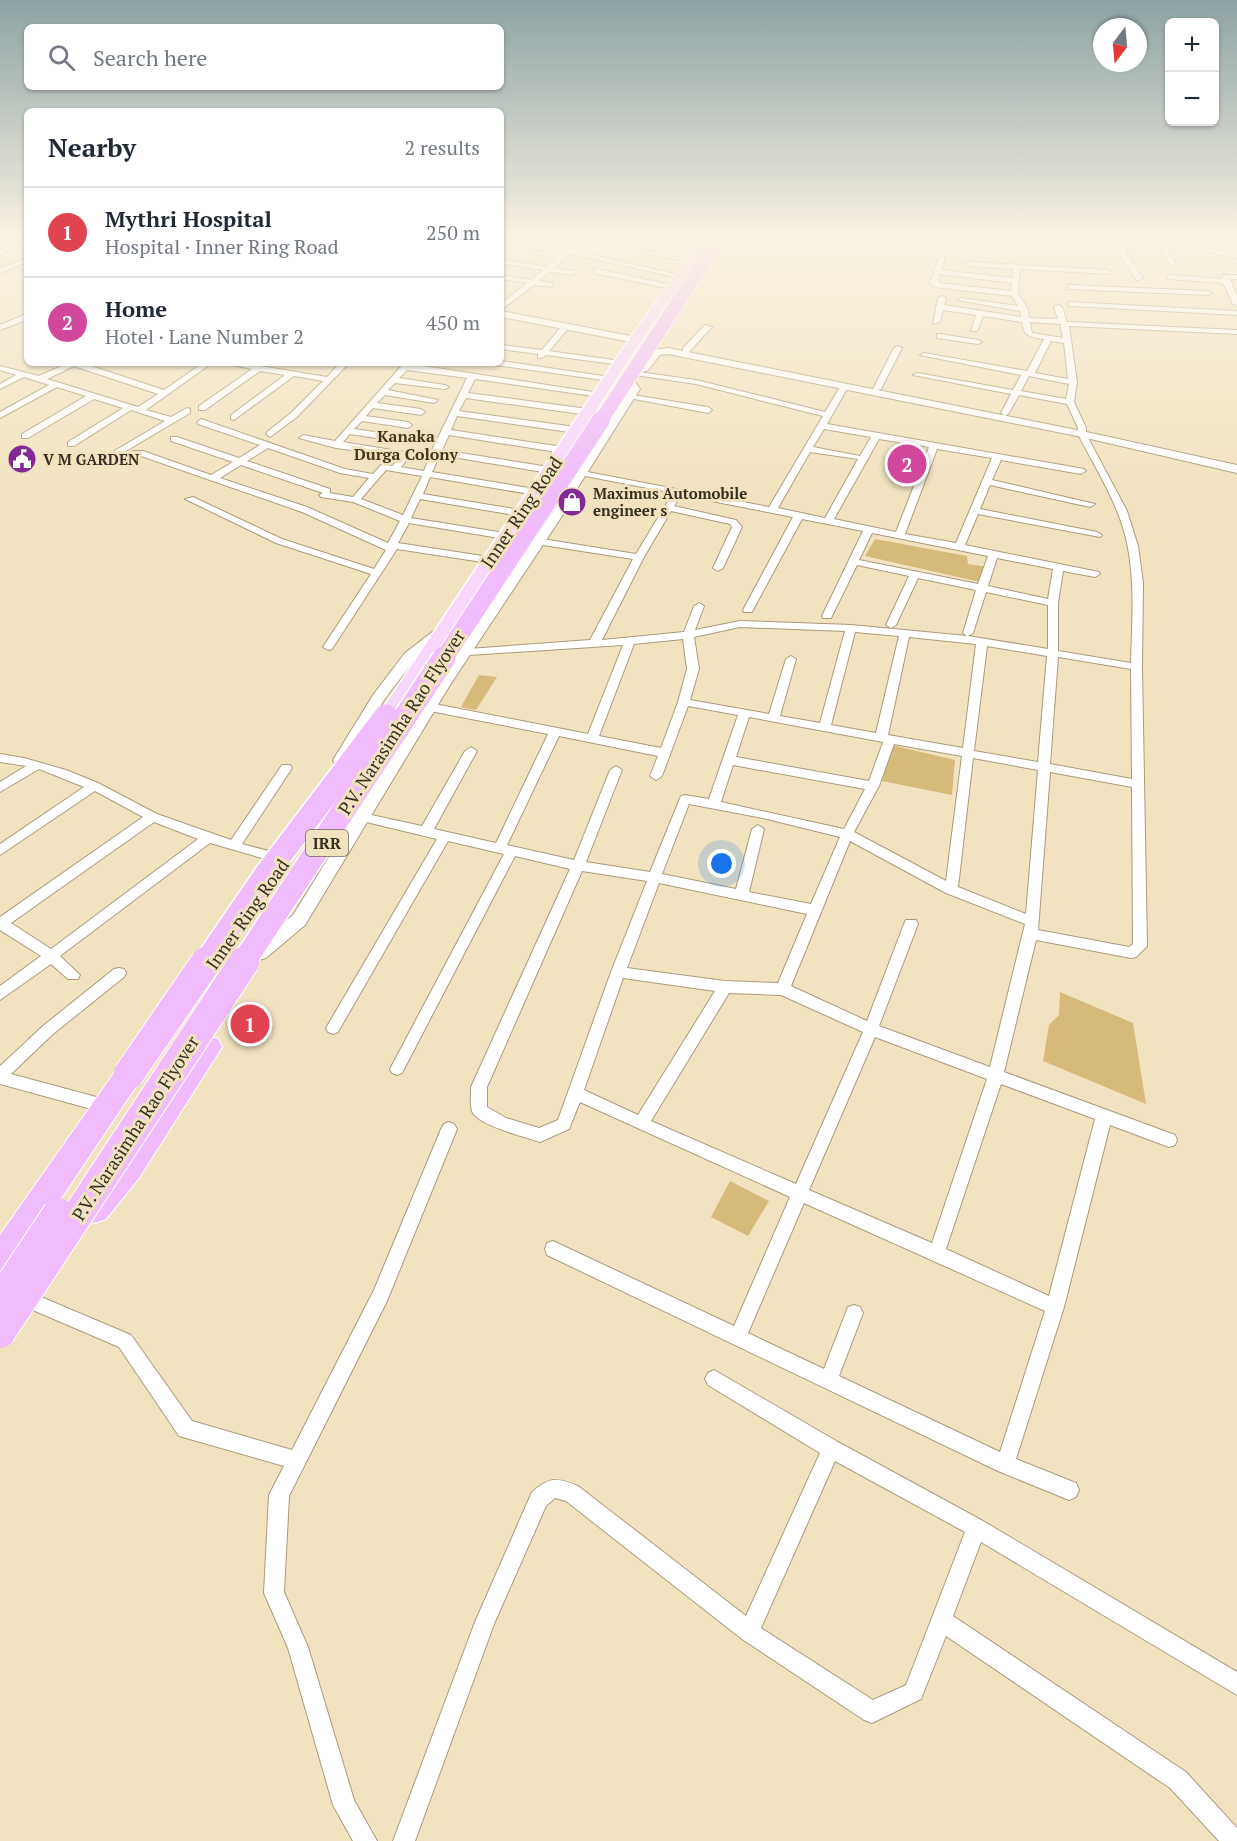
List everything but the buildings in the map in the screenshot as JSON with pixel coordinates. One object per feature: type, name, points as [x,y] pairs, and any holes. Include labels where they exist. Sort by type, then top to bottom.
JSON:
[{"type":"highway","name":"P.V. Narasimha Rao Flyover","points":[[0,1300],[422,692],[659,320]]},
{"type":"highway","name":"P.V. Narasimha Rao Flyover","points":[[0,1334],[666,320]]},
{"type":"highway","points":[[60,1250],[128,1169],[208,1047],[316,880],[422,692]]},
{"type":"highway","points":[[0,1262],[266,874],[422,692]]},
{"type":"main road","points":[[506,320],[641,343]]},
{"type":"main road","points":[[530,320],[641,343]]},
{"type":"main road","points":[[641,343],[652,320]]},
{"type":"main road","name":"Inner Ring Road","points":[[0,1344],[27,1299],[259,953],[416,704],[460,653],[478,621],[579,471],[619,384],[641,343],[666,320]]},
{"type":"main road","name":"Inner Ring Road","points":[[0,1272],[277,858],[445,629],[576,430],[619,384]]},
{"type":"main road","points":[[497,548],[530,544]]},
{"type":"street","points":[[0,328],[20,320]]},
{"type":"street","points":[[967,363],[978,342],[979,320]]},
{"type":"street","points":[[1069,341],[1030,335],[1027,332],[1026,320],[1237,332]]},
{"type":"street","points":[[616,770],[578,866],[479,1088],[479,1110],[502,1123],[540,1136],[564,1124],[618,972],[685,799],[847,834],[951,890],[1032,928],[1131,953],[1140,946],[1136,667],[1138,583],[1133,546],[1122,511],[1070,402],[1073,382],[1069,341],[1062,320]]},
{"type":"street","points":[[1130,320],[1133,327]]},
{"type":"street","points":[[686,350],[708,327]]},
{"type":"street","points":[[521,384],[563,330]]},
{"type":"street","points":[[940,336],[978,342]]},
{"type":"street","points":[[1005,413],[1048,339]]},
{"type":"street","points":[[641,343],[1005,413],[1237,467]]},
{"type":"street","points":[[504,347],[544,353],[619,384],[708,410]]},
{"type":"street","points":[[877,389],[898,348]]},
{"type":"street","points":[[463,395],[619,384],[644,368],[657,352],[668,351],[844,387],[1082,431]]},
{"type":"street","points":[[924,355],[1073,382]]},
{"type":"street","points":[[504,364],[619,384]]},
{"type":"street","points":[[40,379],[68,366]]},
{"type":"street","points":[[83,366],[165,393]]},
{"type":"street","points":[[71,444],[165,393],[204,366]]},
{"type":"street","points":[[246,366],[330,380]]},
{"type":"street","points":[[270,434],[294,415],[342,366]]},
{"type":"street","points":[[336,445],[405,366]]},
{"type":"street","points":[[412,366],[521,384],[696,382],[827,415]]},
{"type":"street","points":[[3,368],[171,420]]},
{"type":"street","points":[[202,408],[259,368]]},
{"type":"street","points":[[0,387],[24,374]]},
{"type":"street","points":[[234,417],[292,374]]},
{"type":"street","points":[[917,375],[1070,402]]},
{"type":"street","points":[[328,647],[378,573],[392,547],[456,404],[472,377]]},
{"type":"street","points":[[393,380],[445,387]]},
{"type":"street","points":[[0,415],[57,384]]},
{"type":"street","points":[[772,510],[844,387]]},
{"type":"street","points":[[383,392],[434,400]]},
{"type":"street","points":[[25,436],[93,396]]},
{"type":"street","points":[[371,405],[422,412]]},
{"type":"street","points":[[104,461],[187,411]]},
{"type":"street","points":[[454,412],[576,430]]},
{"type":"street","points":[[360,418],[408,425]]},
{"type":"street","points":[[201,422],[267,445],[356,500],[406,520],[497,548]]},
{"type":"street","points":[[822,426],[1081,471]]},
{"type":"street","points":[[348,431],[395,438]]},
{"type":"street","points":[[445,432],[563,450]]},
{"type":"street","points":[[828,521],[876,436]]},
{"type":"street","points":[[303,438],[407,455],[395,468]]},
{"type":"street","points":[[174,439],[241,461],[333,484],[376,477]]},
{"type":"street","points":[[213,478],[267,445]]},
{"type":"street","points":[[900,535],[934,446]]},
{"type":"street","points":[[809,449],[857,457]]},
{"type":"street","points":[[435,453],[549,470]]},
{"type":"street","points":[[125,459],[134,454],[143,454],[304,509],[392,547],[497,548]]},
{"type":"street","points":[[960,547],[997,458]]},
{"type":"street","points":[[356,500],[384,467],[535,492]]},
{"type":"street","points":[[579,471],[1095,574]]},
{"type":"street","points":[[988,482],[1090,504]]},
{"type":"street","points":[[304,509],[333,484]]},
{"type":"street","points":[[596,642],[639,557],[679,491]]},
{"type":"street","points":[[416,496],[520,513]]},
{"type":"street","points":[[190,499],[279,541],[378,573]]},
{"type":"street","points":[[669,508],[733,522],[737,527],[718,568]]},
{"type":"street","points":[[976,511],[1097,535]]},
{"type":"street","points":[[748,610],[799,515]]},
{"type":"street","points":[[826,616],[868,529]]},
{"type":"street","points":[[530,544],[639,557]]},
{"type":"street","points":[[968,633],[993,554]]},
{"type":"street","points":[[852,561],[1053,603]]},
{"type":"street","points":[[937,1252],[996,1075],[1032,928],[1053,653],[1053,603],[1058,567]]},
{"type":"street","points":[[891,625],[915,574]]},
{"type":"street","points":[[656,776],[684,702],[693,669],[688,634],[699,606]]},
{"type":"street","points":[[259,953],[299,920],[362,817],[422,692],[460,653],[688,634],[740,624],[851,628],[966,639],[1136,667]]},
{"type":"street","points":[[824,728],[851,628]]},
{"type":"street","points":[[783,989],[847,834],[873,786],[885,739],[905,633]]},
{"type":"street","points":[[592,739],[630,640]]},
{"type":"street","points":[[951,890],[982,643]]},
{"type":"street","points":[[773,719],[791,659]]},
{"type":"street","points":[[422,692],[555,732],[664,753]]},
{"type":"street","points":[[684,702],[1138,784]]},
{"type":"street","points":[[714,804],[744,714]]},
{"type":"street","points":[[397,1069],[505,850],[555,732]]},
{"type":"street","points":[[426,831],[471,751]]},
{"type":"street","points":[[0,758],[21,760],[37,765],[94,786],[152,817],[234,846],[277,858],[95,1103],[0,1242]]},
{"type":"street","points":[[729,760],[873,786]]},
{"type":"street","points":[[0,788],[37,765]]},
{"type":"street","points":[[234,846],[286,768]]},
{"type":"street","points":[[0,850],[94,786]]},
{"type":"street","points":[[73,975],[50,955],[0,924],[152,817]]},
{"type":"street","points":[[362,817],[578,866],[654,877],[814,910]]},
{"type":"street","points":[[741,896],[758,829]]},
{"type":"street","points":[[333,1028],[444,836]]},
{"type":"street","points":[[0,994],[209,837]]},
{"type":"street","points":[[738,1336],[871,1029],[911,924]]},
{"type":"street","points":[[618,972],[725,987],[783,989],[871,1029],[1169,1140]]},
{"type":"street","points":[[0,1077],[48,1030],[119,973]]},
{"type":"street","points":[[641,1124],[725,987]]},
{"type":"street","points":[[0,1077],[95,1103]]},
{"type":"street","points":[[576,1093],[641,1124],[937,1252],[1055,1307]]},
{"type":"street","points":[[1005,1464],[1055,1307],[1104,1116]]},
{"type":"street","points":[[366,1841],[344,1805],[298,1647],[274,1593],[279,1495],[381,1295],[448,1129]]},
{"type":"street","points":[[553,1249],[1005,1464],[1070,1490]]},
{"type":"street","points":[[27,1299],[125,1341],[186,1429],[295,1460]]},
{"type":"street","points":[[830,1380],[854,1313]]},
{"type":"street","points":[[714,1379],[831,1449],[976,1528],[1237,1684]]},
{"type":"street","points":[[749,1632],[831,1449]]},
{"type":"street","points":[[404,1841],[485,1622],[539,1499],[552,1488],[571,1493],[749,1632],[872,1712],[914,1692],[976,1528]]},
{"type":"street","points":[[942,1620],[1178,1780],[1234,1841]]},
{"type":"shaded area","points":[[875,539],[967,556],[968,564],[987,567],[980,582],[865,556]]},
{"type":"shaded area","points":[[479,675],[497,677],[476,710],[461,707]]},
{"type":"shaded area","points":[[891,745],[955,760],[952,795],[882,781]]},
{"type":"shaded area","points":[[1060,992],[1133,1023],[1146,1104],[1043,1061],[1049,1025],[1059,1015]]},
{"type":"shaded area","points":[[730,1181],[769,1201],[748,1236],[711,1217]]},
{"type":"place","name":"V M GARDEN","points":[[22,459]]},
{"type":"place","name":"Home","points":[[907,464]]},
{"type":"place","name":"Maximus Automobile engineer s","points":[[572,502]]},
{"type":"place","name":"Mythri Hospital","points":[[250,1024]]},
{"type":"district","name":"Kanaka Durga Colony","points":[[406,445]]}]
